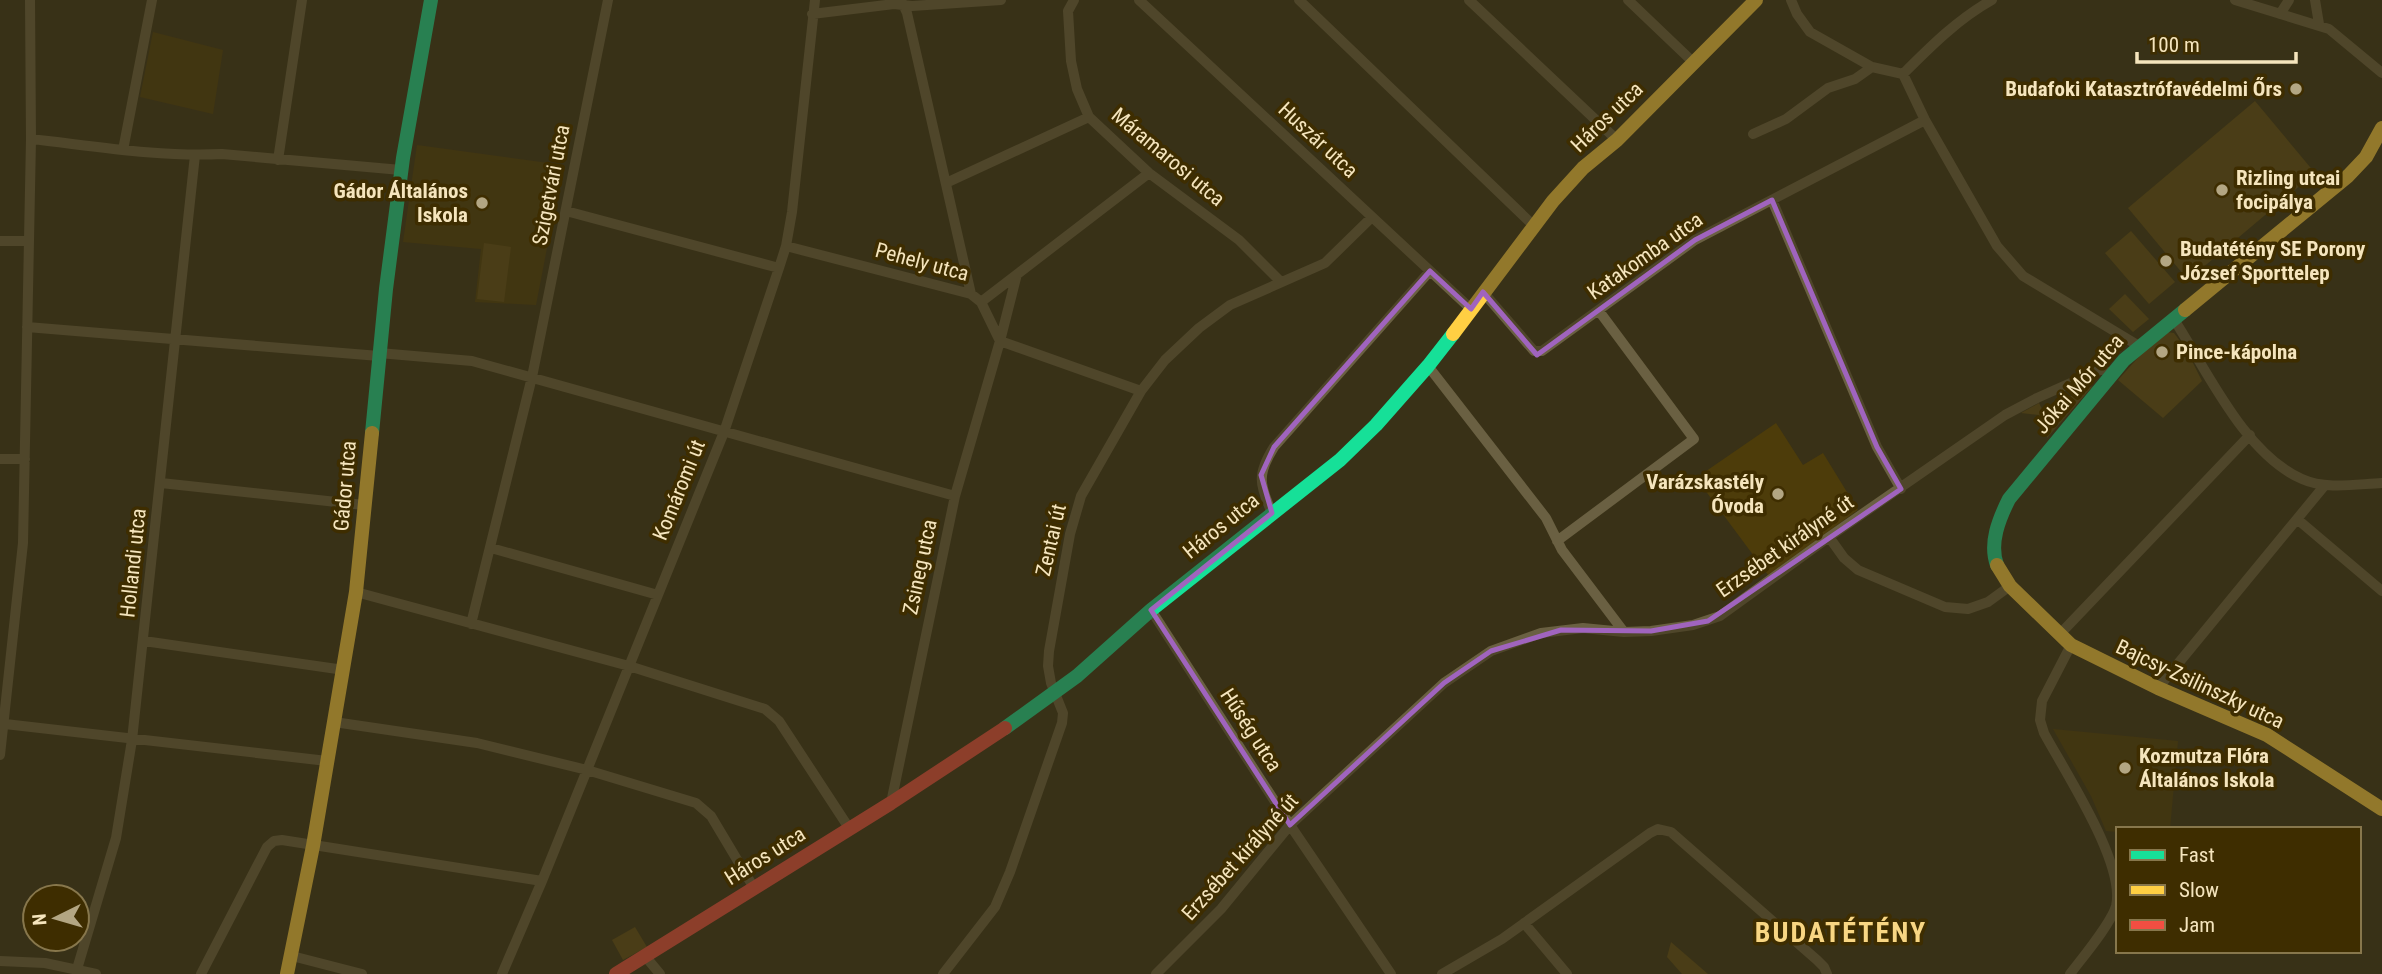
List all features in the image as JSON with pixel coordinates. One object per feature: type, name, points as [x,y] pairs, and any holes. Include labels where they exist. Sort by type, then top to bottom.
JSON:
[{"type":"street","points":[[0,755],[5,724],[5,673],[23,542],[31,139],[30,0]]},
{"type":"street","points":[[123,150],[152,0]]},
{"type":"street","points":[[278,160],[302,0]]},
{"type":"street","name":"Gádor utca","points":[[288,974],[313,846],[356,592],[379,354],[401,170],[431,0]]},
{"type":"street","name":"Szigetvári utca","points":[[471,624],[532,377],[608,0]]},
{"type":"street","name":"Komáromi út","points":[[502,974],[724,432],[779,268],[792,212],[815,0]]},
{"type":"street","points":[[813,14],[902,3],[912,6],[1001,0]]},
{"type":"street","name":"Máramarosi utca","points":[[1074,0],[1068,11],[1071,61],[1077,89],[1089,117],[1149,173],[1239,240],[1280,281]]},
{"type":"street","name":"Huszár utca","points":[[1139,0],[1471,309]]},
{"type":"street","points":[[1299,0],[1534,226]]},
{"type":"street","points":[[1469,0],[1617,140]]},
{"type":"street","points":[[1628,0],[1693,62]]},
{"type":"street","name":"Háros utca","points":[[616,974],[891,803],[1054,694],[1151,610],[1340,460],[1376,425],[1428,366],[1553,201],[1583,168],[1617,140],[1756,0]]},
{"type":"street","points":[[1791,0],[1810,32],[1872,67],[1903,74]]},
{"type":"street","points":[[1903,74],[1935,41],[1973,10],[1992,0]]},
{"type":"street","points":[[2235,0],[2319,24],[2382,73]]},
{"type":"street","points":[[2280,14],[2289,0]]},
{"type":"street","points":[[2315,0],[2319,24]]},
{"type":"street","points":[[902,3],[907,13],[971,293]]},
{"type":"street","points":[[1753,134],[1786,118],[1828,88],[1855,79],[1872,67]]},
{"type":"street","points":[[1903,74],[1925,120],[1997,246],[2009,262],[2043,290],[2139,346]]},
{"type":"street","points":[[946,183],[1089,117]]},
{"type":"street","name":"Katakomba utca","points":[[1483,292],[1534,351],[1542,352],[1695,240],[1925,120]]},
{"type":"street","name":"Jókai Mór utca","points":[[2010,586],[1999,571],[1994,557],[1994,542],[2009,499],[2111,374],[2139,346],[2348,176],[2366,157],[2382,128]]},
{"type":"street","points":[[31,139],[123,150],[222,155],[401,170]]},
{"type":"street","name":"Hollandi utca","points":[[77,969],[116,838],[132,740],[195,155]]},
{"type":"street","points":[[981,302],[1016,278],[1149,173]]},
{"type":"street","points":[[1772,200],[1871,434],[1901,489]]},
{"type":"street","points":[[566,211],[779,268]]},
{"type":"street","name":"Zentai út","points":[[943,974],[995,907],[1010,872],[1062,723],[1063,713],[1049,676],[1049,651],[1070,534],[1081,496],[1141,391],[1165,360],[1199,328],[1230,305],[1325,263],[1372,217]]},
{"type":"street","points":[[0,241],[29,241]]},
{"type":"street","name":"Pehely utca","points":[[786,246],[971,293],[981,302],[1000,341]]},
{"type":"street","points":[[1272,513],[1262,491],[1261,475],[1264,463],[1274,447],[1430,271]]},
{"type":"street","name":"Zsineg utca","points":[[891,803],[955,496],[1016,278]]},
{"type":"street","points":[[1558,541],[1694,439],[1599,312]]},
{"type":"street","points":[[2173,318],[2221,398],[2250,435],[2287,470],[2303,480],[2325,485],[2382,483]]},
{"type":"street","points":[[27,327],[472,361],[955,496]]},
{"type":"street","points":[[1000,341],[1141,391]]},
{"type":"street","points":[[1428,366],[1546,518],[1562,550],[1624,632]]},
{"type":"street","name":"Erzsébet királyné út","points":[[1156,974],[1221,909],[1290,825],[1444,683],[1491,651],[1517,640],[1562,630],[1583,628],[1624,632],[1651,631],[1693,625],[1720,615],[1984,429],[2031,401],[2102,369],[2111,374]]},
{"type":"street","points":[[2060,634],[2250,435]]},
{"type":"street","points":[[0,459],[25,459]]},
{"type":"street","points":[[161,483],[364,505]]},
{"type":"street","points":[[2158,688],[2325,485]]},
{"type":"street","points":[[2297,519],[2382,592]]},
{"type":"street","points":[[1829,537],[1844,558],[1858,570],[1945,607],[1968,609],[1988,602],[2010,586]]},
{"type":"street","points":[[491,548],[658,595]]},
{"type":"street","name":"Bajcsy-Zsilinszky utca","points":[[2010,586],[2071,645],[2158,688],[2267,735],[2382,809]]},
{"type":"street","points":[[356,592],[629,666],[756,705],[772,714],[849,828]]},
{"type":"street","name":"Hűség utca","points":[[1151,610],[1290,825],[1391,974]]},
{"type":"street","points":[[144,640],[344,670]]},
{"type":"street","points":[[2071,645],[2042,701],[2040,720],[2044,733],[2101,838],[2111,864],[2116,891]]},
{"type":"street","points":[[334,722],[477,743],[587,770],[683,798],[704,808],[711,816],[754,888]]},
{"type":"street","points":[[5,724],[327,761]]},
{"type":"street","points":[[1442,974],[1524,923],[1658,829],[1667,830],[1679,839],[1817,960],[1827,974]]},
{"type":"street","points":[[201,974],[267,847],[274,841],[282,840],[542,881]]},
{"type":"street","points":[[2070,974],[2113,913],[2116,900]]},
{"type":"street","points":[[1524,923],[1567,974]]},
{"type":"street","points":[[292,956],[362,974]]},
{"type":"street","points":[[645,956],[660,974]]},
{"type":"street","points":[[0,961],[45,963],[96,974]]},
{"type":"highlighted area","points":[[1772,200],[1877,447],[1901,489],[1708,621],[1651,631],[1561,630],[1491,651],[1444,683],[1290,825],[1151,610],[1272,513],[1261,475],[1274,447],[1430,271],[1471,309],[1483,292],[1537,355],[1695,240]]},
{"type":"shaded area","points":[[153,32],[223,50],[213,114],[140,97]]},
{"type":"shaded area","name":"Rizling utcai focipálya","points":[[2255,101],[2315,173],[2188,280],[2128,208]]},
{"type":"shaded area","name":"Gádor Általános Iskola","points":[[417,145],[563,165],[536,305],[475,302],[481,249],[403,242]]},
{"type":"shaded area","points":[[2131,231],[2175,282],[2149,304],[2105,253]]},
{"type":"shaded area","points":[[484,243],[511,247],[504,302],[477,299]]},
{"type":"shaded area","points":[[2125,294],[2149,319],[2133,332],[2109,309]]},
{"type":"shaded area","points":[[2167,332],[2174,333],[2186,349],[2202,381],[2163,418],[2118,380],[2144,351]]},
{"type":"shaded area","points":[[2093,386],[2047,438],[2046,426],[2039,415],[2021,413],[2039,403],[2042,409]]},
{"type":"shaded area","name":"Varázskastély Óvoda","points":[[1776,423],[1803,465],[1823,453],[1858,510],[1768,575],[1696,478]]},
{"type":"shaded area","name":"Kozmutza Flóra Általános Iskola","points":[[2053,729],[2178,741],[2170,827],[2116,827],[2116,832],[2106,831],[2091,796]]},
{"type":"shaded area","points":[[635,927],[647,947],[623,960],[612,940]]},
{"type":"shaded area","points":[[1671,942],[1708,974],[1682,974],[1667,957]]},
{"type":"traffic: fast","points":[[372,433],[386,289],[403,158],[431,0]]},
{"type":"traffic: fast","points":[[1997,565],[1995,540],[2009,499],[2124,360],[2185,310]]},
{"type":"traffic: fast","points":[[1005,728],[1077,676],[1151,610],[1340,460],[1376,425],[1453,334]]},
{"type":"traffic: slow","points":[[1453,334],[1553,201],[1583,168],[1617,140],[1756,0]]},
{"type":"traffic: slow","points":[[2185,310],[2348,176],[2366,157],[2382,128]]},
{"type":"traffic: slow","points":[[287,974],[313,846],[356,592],[372,433]]},
{"type":"traffic: slow","points":[[1997,565],[2010,586],[2071,645],[2158,688],[2267,735],[2382,809]]},
{"type":"traffic: jam","points":[[616,974],[891,803],[1005,728]]},
{"type":"place","name":"Budafoki Katasztrófavédelmi Őrs","points":[[2296,89]]},
{"type":"place","name":"Rizling utcai focipálya","points":[[2222,190]]},
{"type":"place","name":"Gádor Általános Iskola","points":[[482,203]]},
{"type":"place","name":"Budatétény SE Porony József Sporttelep","points":[[2166,261]]},
{"type":"place","name":"Pince-kápolna","points":[[2162,352]]},
{"type":"place","name":"Varázskastély Óvoda","points":[[1778,494]]},
{"type":"place","name":"Kozmutza Flóra Általános Iskola","points":[[2125,768]]},
{"type":"district","name":"BUDATÉTÉNY","points":[[1841,932]]}]
